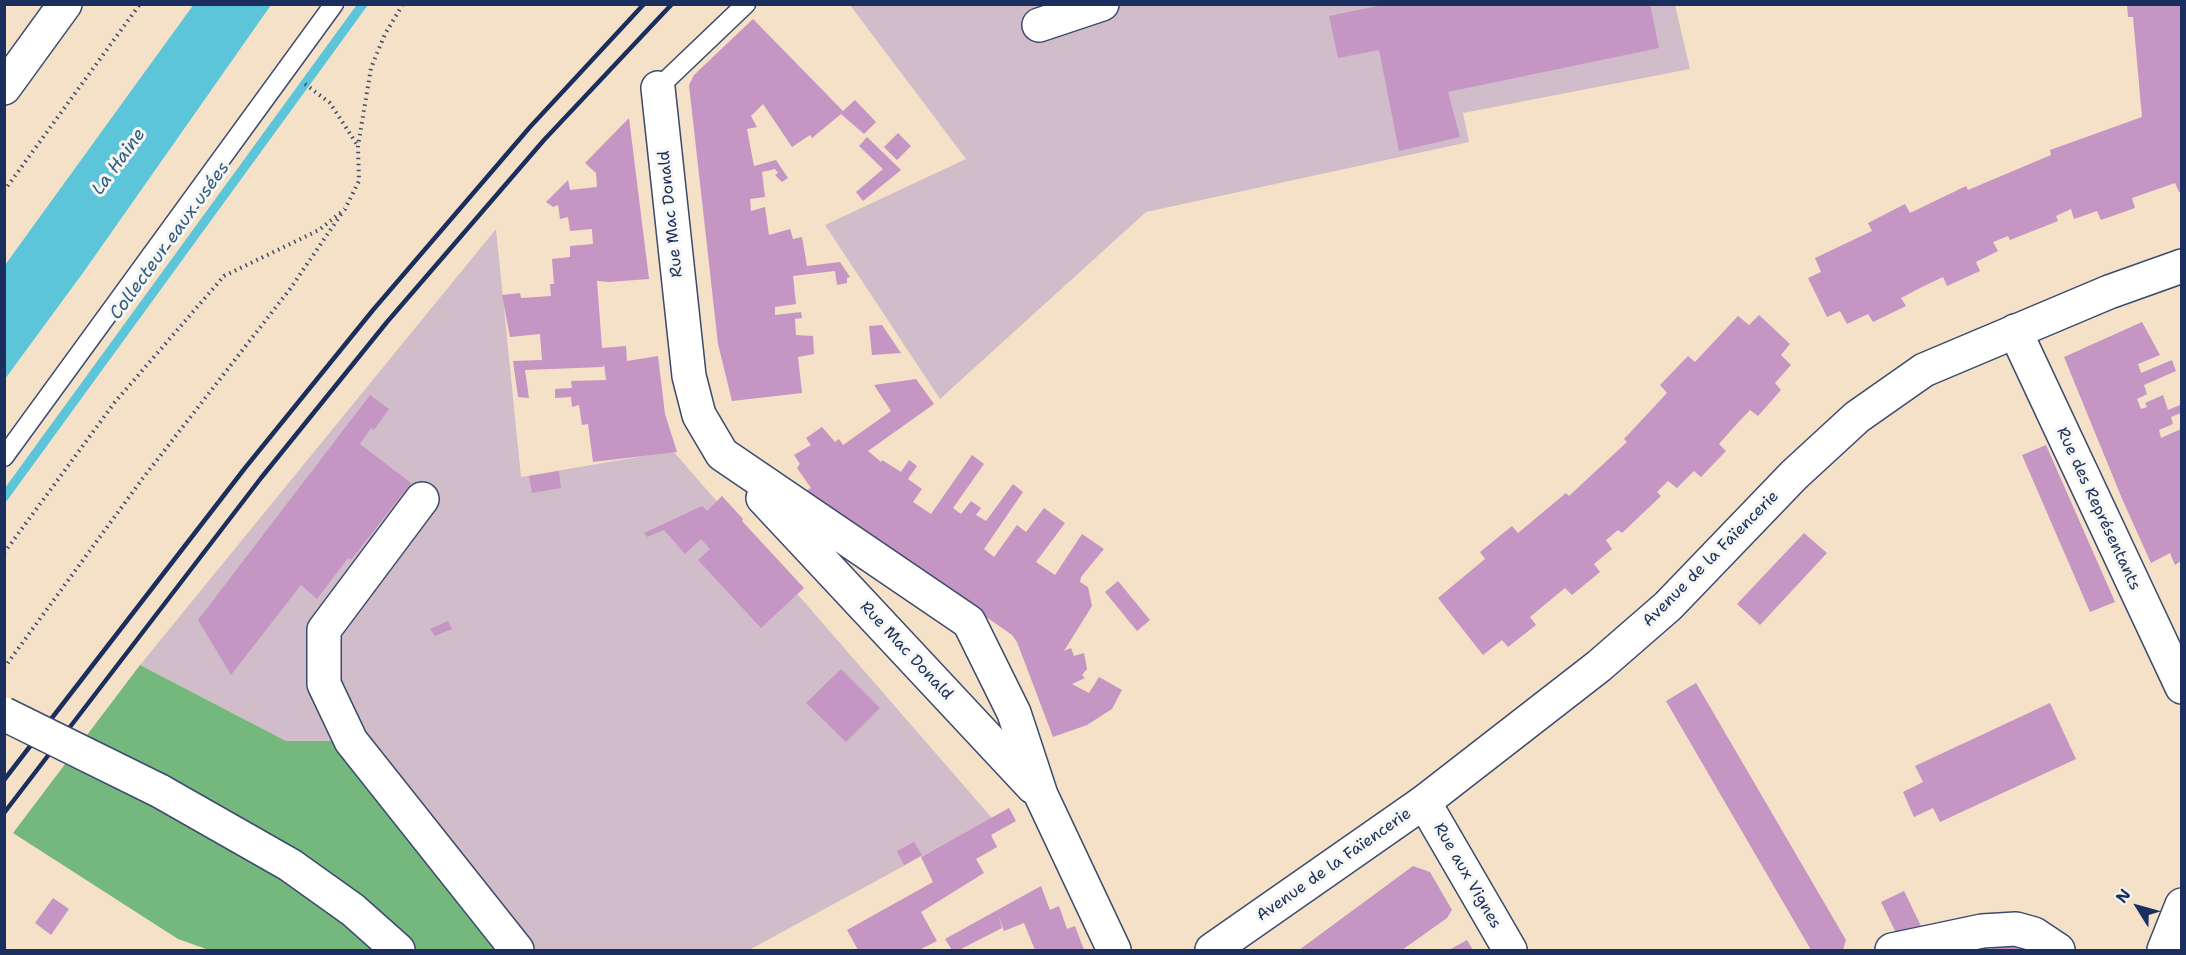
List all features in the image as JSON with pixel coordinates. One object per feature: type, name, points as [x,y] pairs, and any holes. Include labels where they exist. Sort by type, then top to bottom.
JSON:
[{"type":"main road","points":[[4,88],[65,4]]},
{"type":"main road","points":[[1039,25],[1102,4]]},
{"type":"main road","name":"Rue Mac Donald","points":[[658,88],[689,376],[699,415],[722,454],[1041,795]]},
{"type":"main road","name":"Avenue de la Faïencerie","points":[[1212,951],[1424,802],[1599,666],[1668,606],[1794,476],[1857,417],[1924,370],[2109,292],[2181,266]]},
{"type":"main road","name":"Rue des Représentants","points":[[2015,331],[2181,687]]},
{"type":"main road","name":"Rue Mac Donald","points":[[722,454],[969,622],[1014,713],[1041,795],[1114,951]]},
{"type":"main road","points":[[422,499],[324,630],[324,684],[351,741],[517,951]]},
{"type":"main road","points":[[4,714],[160,790],[290,865],[353,910],[398,951]]},
{"type":"main road","name":"Rue aux Vignes","points":[[1424,802],[1510,951]]},
{"type":"main road","points":[[2164,951],[2181,905]]},
{"type":"main road","points":[[1892,950],[1982,931],[2016,929],[2034,934],[2058,951]]},
{"type":"lane","points":[[4,457],[334,4]]},
{"type":"lane","name":"Rue Mac Donald","points":[[658,88],[746,4]]},
{"type":"path","points":[[4,191],[140,4]]},
{"type":"path","points":[[4,668],[142,478],[290,289],[345,208],[359,181],[358,146],[371,68],[385,34],[403,4]]},
{"type":"path","points":[[287,69],[330,103],[358,146]]},
{"type":"path","points":[[4,553],[115,402],[224,276],[318,230],[345,208]]},
{"type":"shaded area","points":[[850,5],[1675,5],[1690,69],[1463,113],[1469,142],[1146,212],[940,399],[825,225],[966,159]]},
{"type":"shaded area","points":[[496,229],[521,477],[673,451],[992,818],[749,950],[516,950],[351,741],[286,741],[140,665]]},
{"type":"green space","points":[[140,665],[286,741],[351,741],[517,950],[209,950],[178,939],[13,833]]},
{"type":"water","name":"La Haine","points":[[194,4],[271,5],[85,270],[5,379],[5,265]]},
{"type":"building","points":[[1387,4],[1650,4],[1659,48],[1448,92],[1460,137],[1399,151],[1379,50],[1338,58],[1329,16]]},
{"type":"building","points":[[2127,4],[2181,4],[2181,191],[2179,192],[2175,183],[2132,198],[2135,208],[2101,220],[2097,211],[2074,219],[2071,209],[2056,216],[2058,221],[2010,240],[2008,236],[1993,242],[1998,251],[1976,262],[1980,271],[1947,286],[1943,277],[1922,287],[1901,298],[1906,306],[1873,322],[1868,314],[1847,324],[1840,311],[1827,317],[1808,278],[1821,272],[1815,258],[1872,231],[1868,223],[1905,204],[1910,213],[1966,186],[1968,190],[2051,155],[2050,150],[2142,117],[2133,17],[2128,17]]},
{"type":"building","points":[[753,19],[843,111],[855,100],[876,122],[864,134],[841,114],[812,138],[810,135],[792,147],[763,104],[751,116],[757,127],[747,129],[754,166],[776,160],[788,178],[782,182],[775,175],[778,173],[775,169],[762,172],[765,197],[750,199],[751,211],[765,207],[769,235],[790,229],[793,239],[802,237],[807,266],[840,262],[850,277],[847,278],[847,283],[837,285],[835,271],[793,276],[796,304],[775,307],[775,315],[801,312],[802,318],[795,319],[796,335],[813,336],[814,354],[798,357],[802,393],[732,401],[718,344],[689,85],[694,75]]},
{"type":"building","points":[[629,118],[649,279],[597,281],[602,348],[626,346],[627,361],[658,356],[665,414],[677,452],[593,462],[588,424],[582,425],[579,405],[572,407],[571,397],[555,398],[555,389],[572,388],[571,381],[606,380],[604,364],[603,367],[525,370],[529,398],[518,397],[513,361],[542,360],[540,334],[510,337],[502,295],[520,293],[521,298],[551,296],[550,284],[554,284],[552,259],[570,257],[570,246],[593,244],[592,229],[570,231],[568,217],[560,219],[558,205],[553,207],[546,202],[568,180],[570,190],[597,187],[596,173],[585,163]]},
{"type":"building","points":[[898,133],[911,146],[897,160],[884,147]]},
{"type":"building","points":[[867,137],[901,170],[863,201],[856,192],[883,169],[859,146]]},
{"type":"building","points":[[1759,315],[1790,344],[1781,355],[1791,365],[1775,383],[1781,390],[1758,416],[1750,410],[1734,427],[1719,444],[1726,451],[1701,477],[1694,471],[1677,488],[1668,481],[1657,492],[1661,496],[1622,533],[1618,530],[1606,540],[1612,549],[1594,564],[1600,572],[1572,595],[1565,588],[1530,617],[1536,625],[1508,647],[1502,640],[1483,655],[1438,598],[1485,559],[1480,552],[1512,526],[1518,533],[1566,493],[1569,496],[1627,442],[1624,439],[1667,393],[1660,385],[1688,356],[1695,362],[1738,316],[1749,325]]},
{"type":"building","points":[[2142,322],[2160,355],[2138,364],[2141,373],[2172,360],[2176,371],[2144,385],[2147,394],[2137,399],[2141,409],[2147,407],[2145,403],[2163,395],[2168,410],[2180,405],[2181,409],[2181,413],[2171,417],[2173,424],[2159,430],[2161,438],[2181,429],[2181,561],[2175,565],[2170,553],[2151,563],[2064,357]]},
{"type":"building","points":[[882,325],[901,353],[872,355],[869,326]]},
{"type":"building","points":[[916,379],[934,404],[868,451],[881,462],[882,460],[901,472],[909,460],[917,466],[908,479],[922,489],[913,502],[931,514],[972,455],[984,464],[953,508],[961,514],[971,501],[981,508],[976,515],[986,521],[1013,484],[1023,492],[984,549],[994,557],[1017,525],[1026,532],[1044,508],[1065,523],[1036,562],[1055,575],[1082,534],[1104,549],[1081,577],[1080,582],[1088,587],[1092,606],[1064,651],[1071,648],[1074,656],[1084,653],[1087,669],[1082,675],[1085,678],[1072,684],[1089,693],[1099,677],[1122,690],[1112,709],[1087,725],[1053,737],[1017,642],[1012,635],[806,491],[811,488],[797,468],[800,464],[794,455],[811,445],[806,438],[822,427],[835,442],[839,439],[843,445],[891,411],[874,385]]},
{"type":"building","points":[[370,395],[389,409],[374,430],[371,428],[360,444],[411,483],[351,560],[348,558],[317,599],[301,585],[231,675],[198,620]]},
{"type":"building","points":[[2046,445],[2115,602],[2090,612],[2022,455]]},
{"type":"building","points":[[559,471],[561,488],[532,493],[529,476]]},
{"type":"building","points":[[722,496],[804,588],[761,628],[698,560],[710,549],[701,539],[685,554],[664,530],[647,537],[644,533],[702,506],[707,511]]},
{"type":"building","points":[[1804,533],[1827,553],[1760,625],[1737,604]]},
{"type":"building","points":[[1118,581],[1150,620],[1137,631],[1105,592]]},
{"type":"building","points":[[448,621],[452,629],[435,636],[430,629]]},
{"type":"building","points":[[841,669],[880,708],[846,742],[806,703]]},
{"type":"building","points":[[1696,683],[1846,940],[1843,950],[1811,950],[1666,701]]},
{"type":"building","points":[[2050,703],[2076,759],[1940,822],[1933,808],[1914,817],[1903,792],[1923,782],[1915,766]]},
{"type":"building","points":[[1009,808],[1016,821],[991,835],[997,847],[976,859],[984,873],[921,912],[937,941],[919,950],[858,950],[847,930],[933,882],[921,857]]},
{"type":"building","points":[[914,842],[922,855],[904,865],[897,851]]},
{"type":"building","points":[[1413,866],[1430,872],[1452,910],[1447,918],[1402,950],[1299,950]]},
{"type":"building","points":[[1041,886],[1050,910],[1059,906],[1067,929],[1075,926],[1084,950],[1035,950],[1024,923],[1004,931],[998,914],[1002,928],[959,950],[952,950],[945,939]]},
{"type":"building","points":[[1904,891],[1921,926],[1896,933],[1881,902]]},
{"type":"building","points":[[53,898],[69,909],[51,935],[35,923]]},
{"type":"building","points":[[1994,936],[2042,950],[1992,949]]},
{"type":"building","points":[[1467,940],[1473,950],[1449,950]]},
{"type":"waterway","name":"Collecteur eaux usées","points":[[4,497],[363,4]]},
{"type":"railway","points":[[4,780],[245,468],[373,310],[530,127],[644,4]]},
{"type":"railway","points":[[4,813],[261,478],[387,322],[544,140],[672,4]]}]
